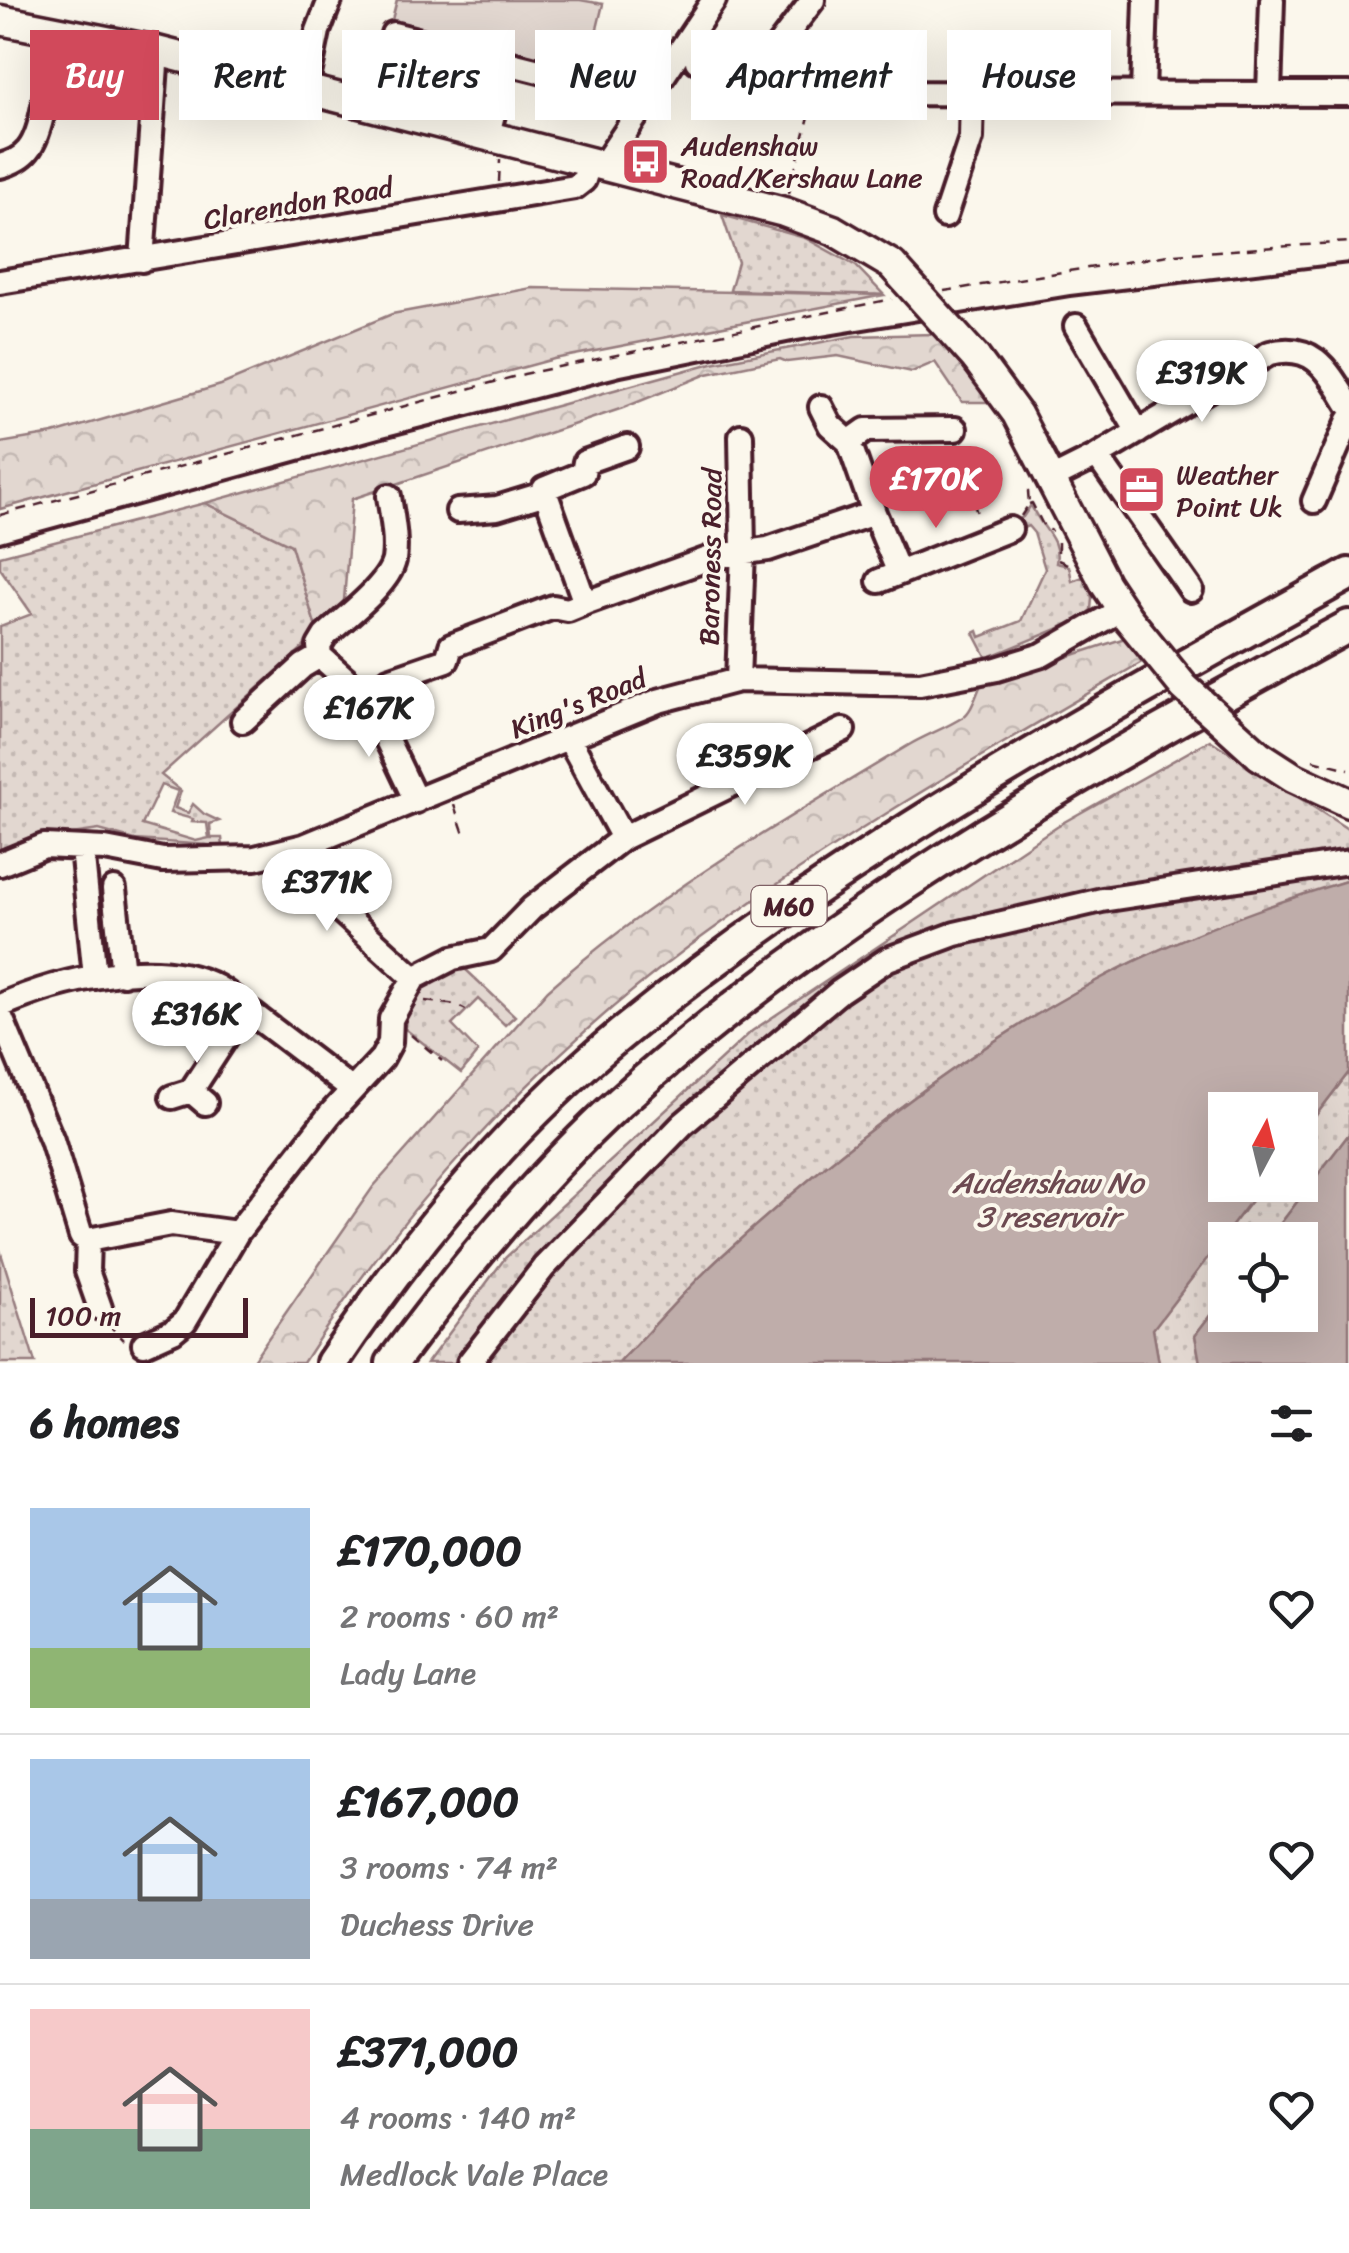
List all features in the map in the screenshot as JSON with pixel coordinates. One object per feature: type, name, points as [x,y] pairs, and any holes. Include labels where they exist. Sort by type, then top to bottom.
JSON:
[{"type":"highway","name":"M60","points":[[332,1363],[384,1286],[448,1209],[532,1116],[618,1036],[796,900],[1066,733],[1349,574]]},
{"type":"highway","name":"M60","points":[[392,1363],[445,1291],[546,1178],[620,1102],[720,1018],[816,947],[944,861],[1153,735],[1349,626]]},
{"type":"main road","points":[[0,20],[53,30]]},
{"type":"main road","points":[[322,93],[784,212],[833,230],[892,266],[974,357],[1017,414],[1124,613],[1184,688],[1260,754],[1293,777],[1349,803]]},
{"type":"street","points":[[318,30],[330,0]]},
{"type":"street","name":"Clarendon Road","points":[[671,66],[714,0]]},
{"type":"street","points":[[790,30],[813,0]]},
{"type":"street","points":[[1143,93],[1146,0]]},
{"type":"street","points":[[1269,94],[1272,0]]},
{"type":"street","points":[[1111,93],[1349,94]]},
{"type":"street","points":[[0,166],[19,158],[32,146],[39,120]]},
{"type":"street","points":[[142,260],[152,120]]},
{"type":"street","points":[[493,135],[496,120]]},
{"type":"street","name":"Clarendon Road","points":[[0,282],[575,187],[633,120]]},
{"type":"street","points":[[945,216],[970,138],[971,120]]},
{"type":"street","points":[[1076,326],[1151,434]]},
{"type":"street","points":[[1050,479],[1151,434],[1270,353],[1290,348],[1311,354],[1349,406]]},
{"type":"street","points":[[821,407],[830,424],[849,442],[874,513],[889,577],[1014,524]]},
{"type":"street","points":[[1314,501],[1349,420]]},
{"type":"street","points":[[849,442],[866,430],[955,429]]},
{"type":"street","name":"Baroness Road","points":[[738,680],[743,551],[741,436]]},
{"type":"street","points":[[458,511],[497,508],[545,491],[582,473],[586,462],[626,447]]},
{"type":"street","points":[[1098,456],[1153,517],[1191,590]]},
{"type":"street","points":[[545,491],[593,601]]},
{"type":"street","points":[[388,496],[395,532],[394,564],[381,584],[325,636],[320,656],[367,698],[416,801]]},
{"type":"street","points":[[367,698],[389,680],[447,660],[451,646],[554,607],[568,610],[716,556],[768,549],[874,513]]},
{"type":"street","name":"King's Road","points":[[0,864],[44,846],[105,848],[162,860],[255,858],[304,846],[658,702],[738,680],[920,684],[997,669],[1042,654],[1124,613]]},
{"type":"street","points":[[243,722],[303,666],[320,656]]},
{"type":"street","points":[[134,1342],[174,1331],[185,1321],[237,1233],[382,1058],[390,1043],[391,1019],[410,984],[453,958],[490,950],[532,908],[623,838],[843,730]]},
{"type":"street","points":[[568,739],[623,838]]},
{"type":"street","points":[[304,846],[323,895],[410,984]]},
{"type":"street","points":[[82,848],[95,978]]},
{"type":"street","points":[[469,1363],[544,1267],[683,1124],[839,992],[888,959],[955,934],[1102,900],[1349,862]]},
{"type":"street","points":[[114,890],[123,974]]},
{"type":"street","points":[[0,1006],[36,990],[95,978],[170,974],[216,986],[352,1090]]},
{"type":"street","points":[[190,1097],[244,1008]]},
{"type":"street","points":[[0,1014],[52,1140],[81,1236],[88,1240],[171,1224],[237,1233]]},
{"type":"street","points":[[88,1240],[87,1270],[100,1308]]},
{"type":"path","points":[[784,212],[808,120]]},
{"type":"path","points":[[477,203],[499,184],[493,135]]},
{"type":"path","points":[[929,294],[1175,254],[1349,242]]},
{"type":"path","points":[[0,515],[524,374],[894,299]]},
{"type":"path","points":[[910,430],[928,478]]},
{"type":"path","points":[[1014,524],[1029,504],[1028,491],[1050,479]]},
{"type":"path","points":[[954,484],[966,481],[986,539]]},
{"type":"path","points":[[1029,504],[1032,503],[1044,527],[1054,532],[1060,549],[1058,560],[1072,567]]},
{"type":"path","points":[[448,789],[465,836]]},
{"type":"path","points":[[410,984],[426,1001],[466,1010]]},
{"type":"path","points":[[391,1019],[442,1061]]},
{"type":"path","points":[[100,1308],[110,1328],[134,1342]]},
{"type":"green space","points":[[397,0],[580,0],[603,4],[597,30],[535,30],[535,68],[515,62],[515,30],[390,28]]},
{"type":"green space","points":[[722,215],[805,238],[856,266],[884,295],[730,290],[738,262]]},
{"type":"green space","points":[[532,288],[884,295],[554,359],[0,509],[0,443],[53,434],[221,385],[392,314]]},
{"type":"green space","points":[[934,334],[991,402],[962,402],[935,362],[912,372],[838,356],[787,362],[780,359],[707,374],[623,408],[352,499],[343,613],[318,634],[291,545],[205,503],[712,363],[854,336]]},
{"type":"green space","points":[[205,503],[291,545],[318,634],[161,775],[181,791],[175,808],[188,813],[193,804],[219,821],[210,824],[211,838],[222,838],[223,846],[135,840],[99,830],[38,839],[0,853],[0,626],[32,614],[0,568],[0,556]],"holes":[[[161,785],[178,791],[170,813],[207,823],[209,838],[196,841],[142,825]]]},
{"type":"green space","points":[[1031,505],[1053,540],[1056,563],[1069,566],[1072,581],[1086,576],[1091,610],[1079,620],[987,658],[974,633],[978,631],[980,637],[1021,621],[1045,569],[1034,533],[1028,526],[1016,531],[1013,522],[1023,517]]},
{"type":"green space","points":[[1125,638],[1142,662],[853,834],[687,948],[632,992],[526,1087],[429,1192],[342,1304],[303,1363],[251,1363],[373,1187],[548,990],[589,955],[677,890],[769,830],[963,717],[981,685]]},
{"type":"green space","points":[[1210,740],[1349,830],[1349,880],[1157,951],[1096,981],[997,1040],[902,1106],[811,1178],[710,1267],[619,1363],[427,1363],[505,1258],[752,1031],[1057,826]]},
{"type":"green space","points":[[463,967],[515,1016],[505,1025],[478,999],[452,1025],[478,1052],[461,1073],[404,1028],[424,988],[441,975]]},
{"type":"green space","points":[[1349,1072],[1349,1134],[1318,1175],[1318,1112]]},
{"type":"green space","points":[[1250,1202],[1297,1202],[1282,1222],[1235,1222]]},
{"type":"green space","points":[[0,1250],[35,1363],[0,1363]]},
{"type":"green space","points":[[1208,1257],[1208,1318],[1195,1335],[1200,1363],[1159,1363],[1153,1329]]},
{"type":"water","name":"Audenshaw No 3 reservoir","points":[[1349,880],[1349,1072],[1318,1112],[1318,1092],[1208,1092],[1208,1202],[1250,1202],[1235,1222],[1208,1222],[1208,1257],[1153,1329],[1159,1363],[619,1363],[710,1267],[767,1216],[856,1141],[949,1072],[1096,981],[1188,937]]},
{"type":"water","points":[[1349,1134],[1349,1363],[1200,1363],[1195,1335],[1208,1318],[1208,1332],[1318,1332],[1318,1222],[1282,1222],[1297,1202],[1318,1202],[1318,1175]]},
{"type":"railway","points":[[0,543],[621,377],[797,341],[1070,296],[1349,263]]},
{"type":"place","name":"Audenshaw Road/Kershaw Lane","points":[[646,161]]},
{"type":"place","name":"Weather Point Uk","points":[[1141,490]]}]
